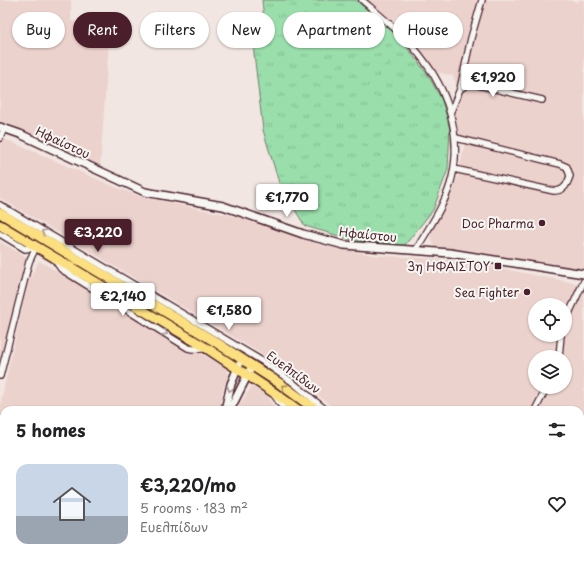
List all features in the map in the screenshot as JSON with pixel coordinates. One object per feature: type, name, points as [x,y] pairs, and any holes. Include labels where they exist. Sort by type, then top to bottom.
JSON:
[{"type":"main road","points":[[0,212],[29,226],[184,319],[311,406]]},
{"type":"main road","points":[[0,225],[53,257],[121,302],[208,349],[292,406]]},
{"type":"street","points":[[362,0],[404,38],[425,62],[442,90],[451,111],[456,138],[454,168],[446,195],[416,250]]},
{"type":"street","points":[[451,111],[460,89],[471,38],[482,0]]},
{"type":"street","points":[[460,89],[468,84],[478,85],[542,100]]},
{"type":"street","points":[[0,138],[2,128]]},
{"type":"street","name":"Ηφαίστου","points":[[2,128],[28,138],[144,192],[223,206],[303,234],[344,245],[454,254],[584,274]]},
{"type":"street","points":[[454,168],[554,191],[560,191],[566,186],[570,176],[567,167],[560,164],[456,138]]},
{"type":"street","points":[[0,206],[29,226]]},
{"type":"street","points":[[0,234],[25,249],[36,247]]},
{"type":"street","points":[[0,376],[29,262],[36,247]]},
{"type":"street","points":[[572,307],[584,281]]},
{"type":"street","name":"Ευελπίδων","points":[[184,319],[262,361],[291,381],[321,406]]},
{"type":"street","points":[[226,406],[231,384],[242,360]]},
{"type":"street","points":[[232,406],[252,366]]},
{"type":"street","points":[[273,392],[282,406]]},
{"type":"street","points":[[537,406],[543,394]]},
{"type":"shaded area","points":[[0,0],[71,0],[73,48],[108,48],[100,167],[0,121]]},
{"type":"shaded area","points":[[366,0],[567,0],[578,2],[579,0],[584,0],[584,270],[435,248],[430,235],[445,209],[458,176],[466,138],[459,136],[455,111],[461,98],[453,76],[436,72],[417,48],[463,48],[463,12],[393,12],[393,24],[385,17],[385,12],[379,12]]},
{"type":"shaded area","points":[[0,137],[115,187],[142,197],[239,217],[324,246],[373,255],[436,259],[484,265],[584,285],[584,406],[331,406],[260,353],[0,198]]},
{"type":"shaded area","points":[[0,242],[29,258],[0,367]]},
{"type":"shaded area","points":[[39,261],[226,368],[229,375],[223,389],[221,406],[0,406],[28,282]]},
{"type":"shaded area","points":[[252,386],[268,397],[273,406],[239,406]]},
{"type":"green space","points":[[262,0],[356,0],[370,12],[283,12],[283,48],[385,48],[385,25],[393,32],[393,48],[407,48],[428,75],[442,100],[450,129],[448,169],[433,210],[404,246],[356,241],[305,226],[280,186],[263,130],[253,48],[275,48],[275,12],[263,12]]},
{"type":"place","name":"Doc Pharma","points":[[542,223]]},
{"type":"place","name":"3η ΗΦΑΙΣΤΟΥ","points":[[498,266]]},
{"type":"place","name":"Sea Fighter","points":[[527,292]]}]
